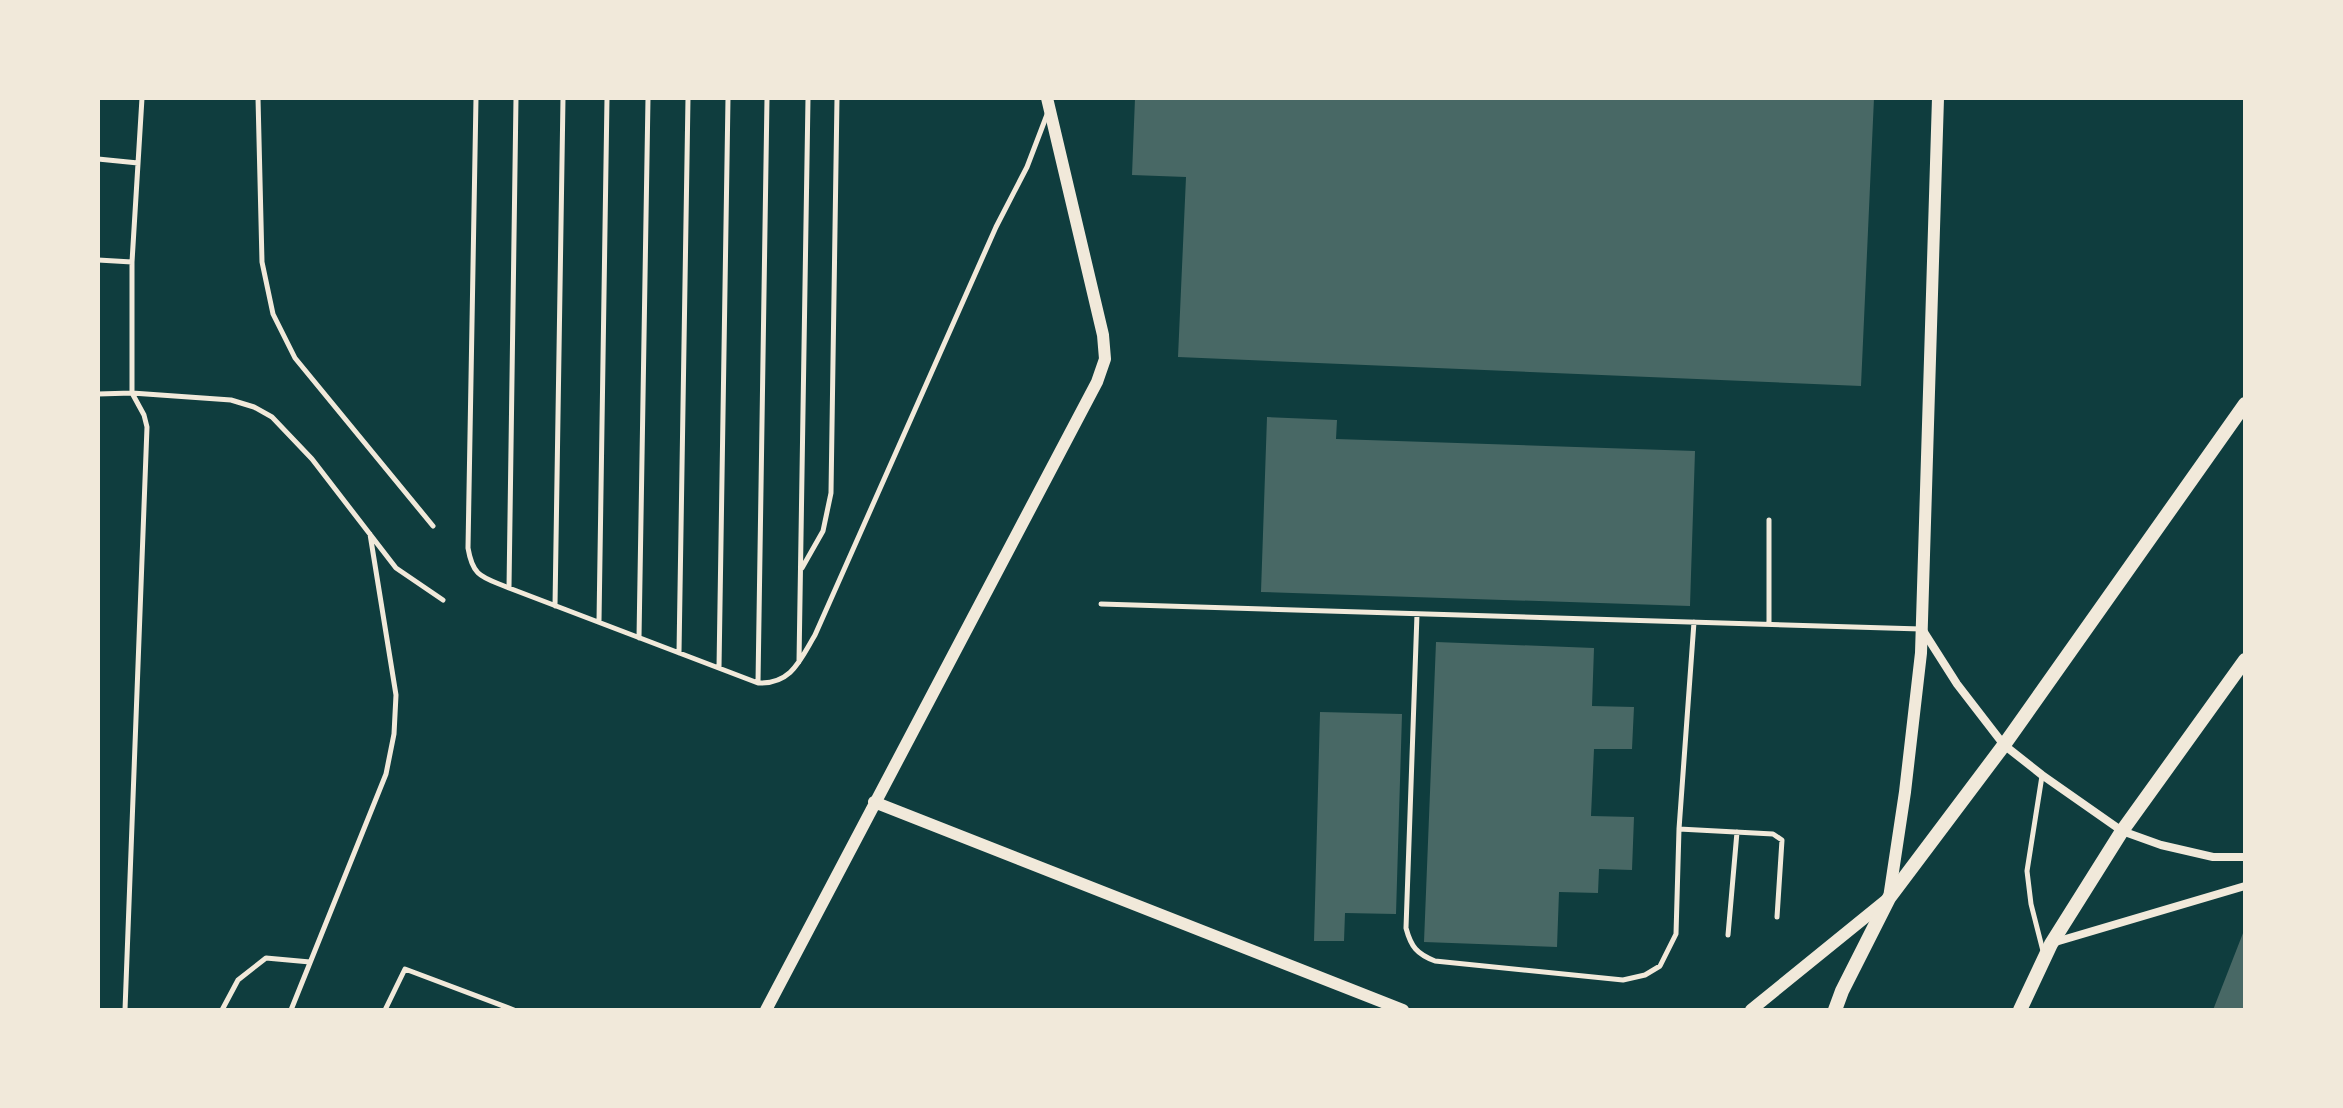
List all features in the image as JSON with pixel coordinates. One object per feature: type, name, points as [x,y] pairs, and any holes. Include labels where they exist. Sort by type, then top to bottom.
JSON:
[{"type":"main road","points":[[1835,1010],[1889,898],[2004,745],[2245,404]]},
{"type":"main road","points":[[2020,1010],[2048,950],[2122,831],[2245,660]]},
{"type":"street","points":[[1751,1010],[1889,898],[1905,792],[1922,629],[1938,98]]},
{"type":"street","points":[[766,1010],[1097,382],[1105,359],[1103,335],[1048,103]]},
{"type":"street","points":[[1922,629],[1957,684],[2004,745],[2042,775],[2122,831],[2161,845],[2213,857],[2245,857]]},
{"type":"street","points":[[874,802],[1383,1006],[1403,1010]]},
{"type":"street","points":[[2048,950],[2245,886]]},
{"type":"lane","points":[[125,1010],[147,427],[132,393],[132,262],[142,98]]},
{"type":"lane","points":[[258,98],[262,262],[273,314],[295,358],[433,526]]},
{"type":"lane","points":[[476,98],[468,548],[471,566],[479,575],[509,588],[758,683],[785,678],[799,663],[815,635],[996,227],[1027,167],[1048,103]]},
{"type":"lane","points":[[509,588],[516,98]]},
{"type":"lane","points":[[555,606],[563,98]]},
{"type":"lane","points":[[599,622],[607,98]]},
{"type":"lane","points":[[639,638],[648,98]]},
{"type":"lane","points":[[679,653],[688,98]]},
{"type":"lane","points":[[719,668],[728,98]]},
{"type":"lane","points":[[758,683],[767,98]]},
{"type":"lane","points":[[799,663],[808,98]]},
{"type":"lane","points":[[801,569],[823,531],[831,493],[837,98]]},
{"type":"lane","points":[[98,159],[138,163]]},
{"type":"lane","points":[[98,260],[132,262]]},
{"type":"lane","points":[[98,394],[132,393],[231,400],[272,417],[312,459],[396,568],[443,600]]},
{"type":"lane","points":[[1769,520],[1769,624]]},
{"type":"lane","points":[[291,1010],[386,774],[394,734],[396,695],[370,534]]},
{"type":"lane","points":[[1101,604],[1922,629]]},
{"type":"lane","points":[[1417,614],[1406,928],[1410,945],[1420,955],[1435,961],[1623,980],[1645,975],[1660,966],[1676,934],[1679,829],[1694,622]]},
{"type":"lane","points":[[2042,775],[2027,871],[2031,904],[2048,950]]},
{"type":"lane","points":[[1679,829],[1773,834],[1782,840],[1777,917]]},
{"type":"lane","points":[[1728,935],[1737,832]]},
{"type":"lane","points":[[222,1010],[238,980],[266,958],[310,962]]},
{"type":"lane","points":[[385,1010],[405,969],[514,1010]]},
{"type":"building","points":[[1135,98],[1874,98],[1861,386],[1178,357],[1186,177],[1132,175]]},
{"type":"building","points":[[1267,417],[1337,420],[1336,439],[1695,451],[1690,606],[1261,592]]},
{"type":"building","points":[[1436,642],[1594,648],[1592,706],[1634,707],[1632,749],[1594,749],[1591,816],[1634,817],[1632,870],[1599,869],[1598,893],[1559,892],[1557,947],[1424,942]]},
{"type":"building","points":[[1320,712],[1402,714],[1396,914],[1345,913],[1344,941],[1314,941]]},
{"type":"building","points":[[2245,928],[2245,1010],[2213,1010]]}]
